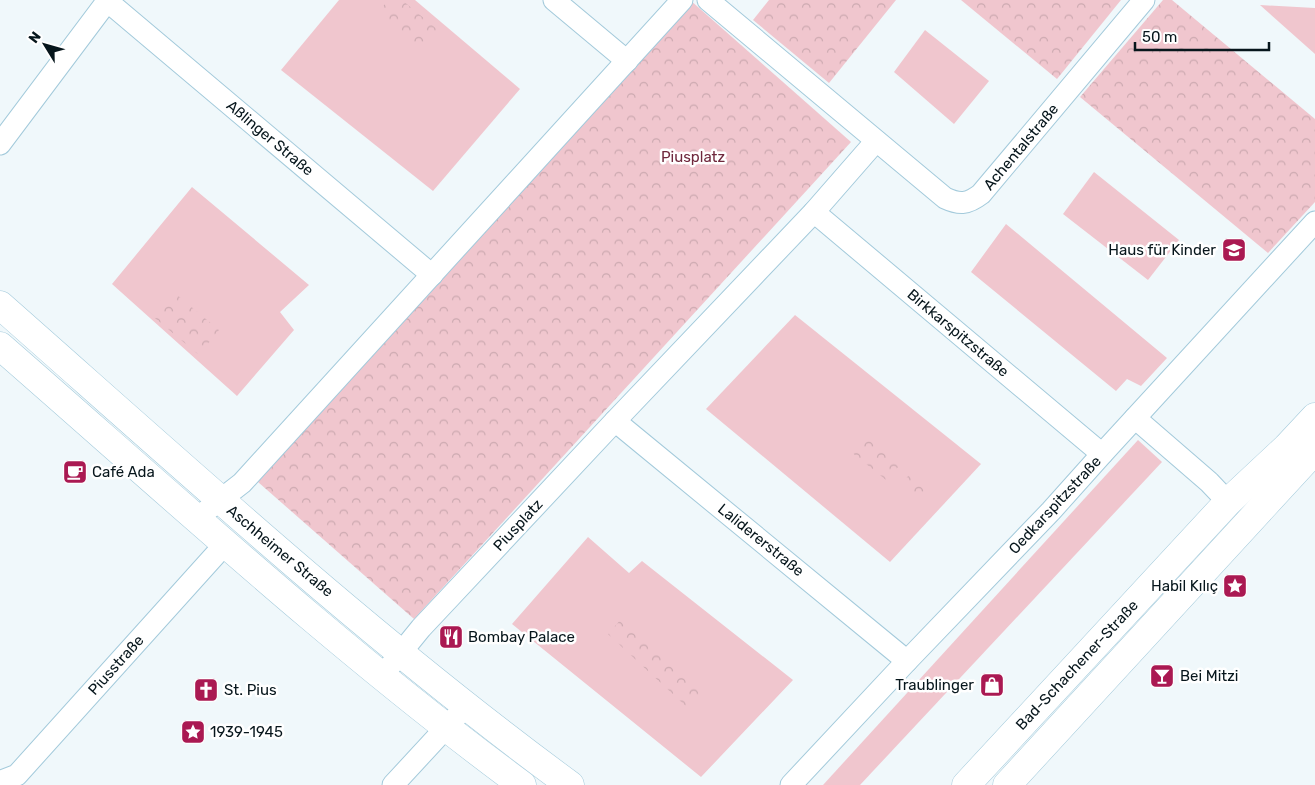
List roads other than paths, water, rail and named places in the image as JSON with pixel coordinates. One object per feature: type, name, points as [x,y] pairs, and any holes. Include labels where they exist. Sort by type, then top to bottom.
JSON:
[{"type":"main road","name":"Aschheimer Straße","points":[[0,305],[220,500],[401,653],[501,734],[570,785]]},
{"type":"main road","name":"Aschheimer Straße","points":[[0,346],[382,676],[446,728],[522,785]]},
{"type":"main road","name":"Bad-Schachener-Straße","points":[[966,785],[1228,502],[1287,447],[1315,417]]},
{"type":"main road","name":"Bad-Schachener-Straße","points":[[1007,785],[1315,450]]},
{"type":"main road","points":[[1228,502],[1245,526]]},
{"type":"street","points":[[0,144],[107,0]]},
{"type":"street","name":"Aßlinger Straße","points":[[107,0],[432,275]]},
{"type":"street","points":[[554,0],[627,61]]},
{"type":"street","points":[[197,518],[242,483],[682,0]]},
{"type":"street","points":[[708,0],[876,141]]},
{"type":"street","name":"Achentalstraße","points":[[876,141],[946,198],[955,203],[964,204],[973,201],[1001,171],[1144,0]]},
{"type":"street","name":"Piusplatz","points":[[382,676],[440,608],[814,212],[876,141]]},
{"type":"street","name":"Birkkarspitzstraße","points":[[814,212],[1102,454]]},
{"type":"street","name":"Oedkarspitzstraße","points":[[791,785],[1051,511],[1315,222]]},
{"type":"street","points":[[1135,418],[1209,482],[1228,502]]},
{"type":"street","name":"Lalidererstraße","points":[[615,421],[907,661]]},
{"type":"street","name":"Piusstraße","points":[[15,782],[226,543]]},
{"type":"street","points":[[393,785],[466,706]]},
{"type":"place","name":"Haus für Kinder","points":[[1234,250]]},
{"type":"place","name":"Café Ada","points":[[75,472]]},
{"type":"place","name":"Habil Kılıç","points":[[1235,586]]},
{"type":"place","name":"Bombay Palace","points":[[451,637]]},
{"type":"place","name":"Bei Mitzi","points":[[1162,676]]},
{"type":"place","name":"Traublinger","points":[[992,685]]},
{"type":"place","name":"St. Pius","points":[[206,690]]},
{"type":"place","name":"1939-1945","points":[[193,732]]}]
